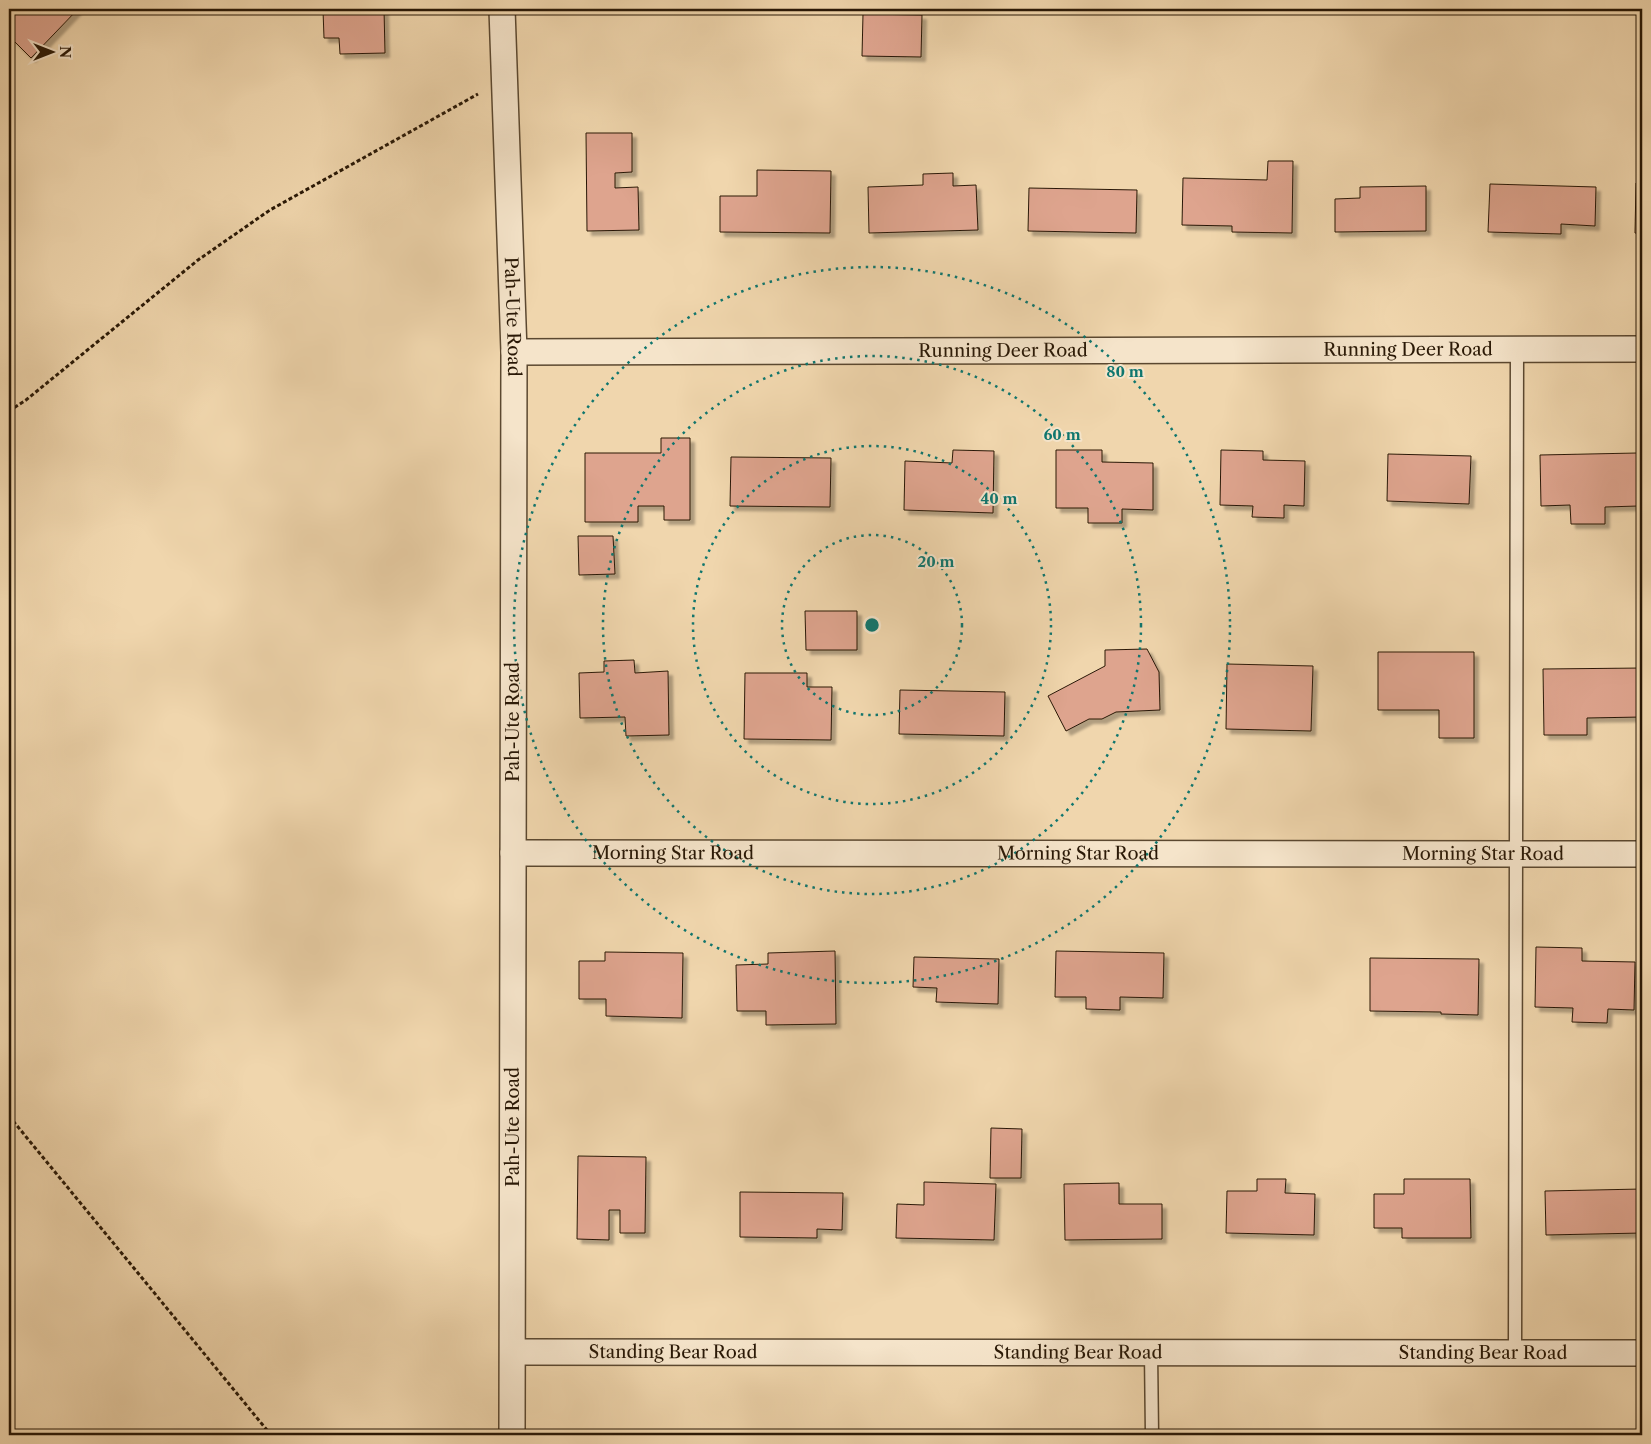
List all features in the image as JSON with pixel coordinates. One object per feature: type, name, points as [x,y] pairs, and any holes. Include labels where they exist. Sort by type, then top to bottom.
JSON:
[{"type":"street","name":"Pah-Ute Road","points":[[502,9],[514,352],[512,1435]]},
{"type":"street","name":"Running Deer Road","points":[[514,352],[1642,348]]},
{"type":"street","name":"Morning Star Road","points":[[513,853],[1642,854]]},
{"type":"street","name":"Standing Bear Road","points":[[513,1352],[1642,1353]]},
{"type":"lane","points":[[1515,1353],[1517,349]]},
{"type":"lane","points":[[1151,1352],[1152,1435]]},
{"type":"path","points":[[9,411],[26,400],[198,260],[270,210],[480,93]]},
{"type":"path","points":[[9,1116],[271,1435]]},
{"type":"building","points":[[17,9],[78,9],[31,58],[9,36],[9,17]]},
{"type":"building","points":[[384,9],[385,53],[340,54],[339,38],[324,38],[323,10]]},
{"type":"building","points":[[863,14],[922,15],[921,57],[862,56]]},
{"type":"building","points":[[586,133],[632,133],[632,172],[615,173],[615,188],[638,187],[639,230],[587,231]]},
{"type":"building","points":[[1268,161],[1293,161],[1292,233],[1232,232],[1232,226],[1182,225],[1183,178],[1267,180]]},
{"type":"building","points":[[757,170],[831,171],[830,233],[720,232],[720,196],[757,196]]},
{"type":"building","points":[[953,173],[953,186],[976,185],[978,230],[869,233],[868,187],[923,185],[923,174]]},
{"type":"building","points":[[1636,183],[1642,183],[1642,234],[1635,233]]},
{"type":"building","points":[[1490,184],[1596,187],[1595,226],[1561,224],[1561,234],[1488,232]]},
{"type":"building","points":[[1426,186],[1426,231],[1335,232],[1335,199],[1360,198],[1360,187]]},
{"type":"building","points":[[1029,188],[1137,190],[1136,233],[1028,231]]},
{"type":"building","points":[[661,438],[690,438],[690,520],[664,520],[664,506],[638,506],[638,522],[585,522],[585,453],[661,453]]},
{"type":"building","points":[[953,450],[994,451],[993,513],[904,510],[905,461],[952,463]]},
{"type":"building","points":[[1056,450],[1102,450],[1102,462],[1153,463],[1153,510],[1122,509],[1122,523],[1088,523],[1088,508],[1056,508]]},
{"type":"building","points":[[1221,450],[1263,451],[1263,460],[1305,461],[1304,506],[1284,505],[1284,518],[1252,517],[1253,506],[1220,505]]},
{"type":"building","points":[[1637,453],[1638,506],[1605,507],[1605,524],[1571,524],[1570,505],[1541,506],[1540,455]]},
{"type":"building","points":[[1388,454],[1471,456],[1469,504],[1387,501]]},
{"type":"building","points":[[731,457],[831,458],[830,507],[730,506]]},
{"type":"building","points":[[578,536],[613,536],[615,574],[579,575]]},
{"type":"building","points":[[805,611],[857,611],[857,650],[806,650]]},
{"type":"building","points":[[1147,649],[1159,672],[1160,710],[1116,712],[1102,719],[1089,719],[1066,731],[1048,696],[1105,666],[1105,650]]},
{"type":"building","points":[[1378,652],[1474,652],[1474,738],[1439,738],[1439,710],[1378,710]]},
{"type":"building","points":[[634,660],[635,673],[668,671],[669,735],[626,736],[625,717],[580,718],[579,673],[604,672],[604,661]]},
{"type":"building","points":[[1227,664],[1313,666],[1311,731],[1226,729]]},
{"type":"building","points":[[1642,668],[1642,717],[1587,718],[1587,735],[1544,735],[1543,669]]},
{"type":"building","points":[[745,673],[807,673],[807,687],[832,687],[831,740],[744,739]]},
{"type":"building","points":[[900,690],[1005,692],[1004,736],[899,734]]},
{"type":"building","points":[[1536,947],[1582,948],[1582,961],[1635,962],[1634,1010],[1608,1009],[1607,1023],[1572,1022],[1573,1008],[1535,1007]]},
{"type":"building","points":[[835,951],[836,1024],[766,1025],[766,1011],[737,1011],[736,965],[768,964],[768,953]]},
{"type":"building","points":[[1056,951],[1164,953],[1163,998],[1120,997],[1120,1010],[1086,1009],[1086,997],[1055,997]]},
{"type":"building","points":[[605,952],[683,953],[682,1018],[606,1016],[606,999],[579,999],[579,961],[605,961]]},
{"type":"building","points":[[914,957],[999,959],[998,1004],[936,1002],[937,988],[913,987]]},
{"type":"building","points":[[1370,958],[1479,959],[1478,1015],[1441,1014],[1441,1012],[1370,1011]]},
{"type":"building","points":[[991,1128],[1022,1129],[1021,1178],[990,1178]]},
{"type":"building","points":[[578,1156],[646,1157],[645,1233],[620,1233],[620,1210],[609,1210],[609,1240],[577,1239]]},
{"type":"building","points":[[1257,1179],[1286,1179],[1285,1193],[1315,1194],[1314,1235],[1226,1233],[1227,1191],[1257,1191]]},
{"type":"building","points":[[1404,1179],[1470,1179],[1471,1238],[1402,1238],[1402,1228],[1374,1228],[1374,1194],[1404,1194]]},
{"type":"building","points":[[924,1182],[996,1184],[994,1240],[896,1238],[897,1204],[924,1205]]},
{"type":"building","points":[[1119,1183],[1119,1204],[1162,1204],[1162,1239],[1065,1240],[1064,1184]]},
{"type":"building","points":[[1642,1189],[1642,1233],[1546,1235],[1545,1191]]},
{"type":"building","points":[[740,1192],[843,1193],[842,1230],[817,1229],[817,1238],[740,1237]]}]
